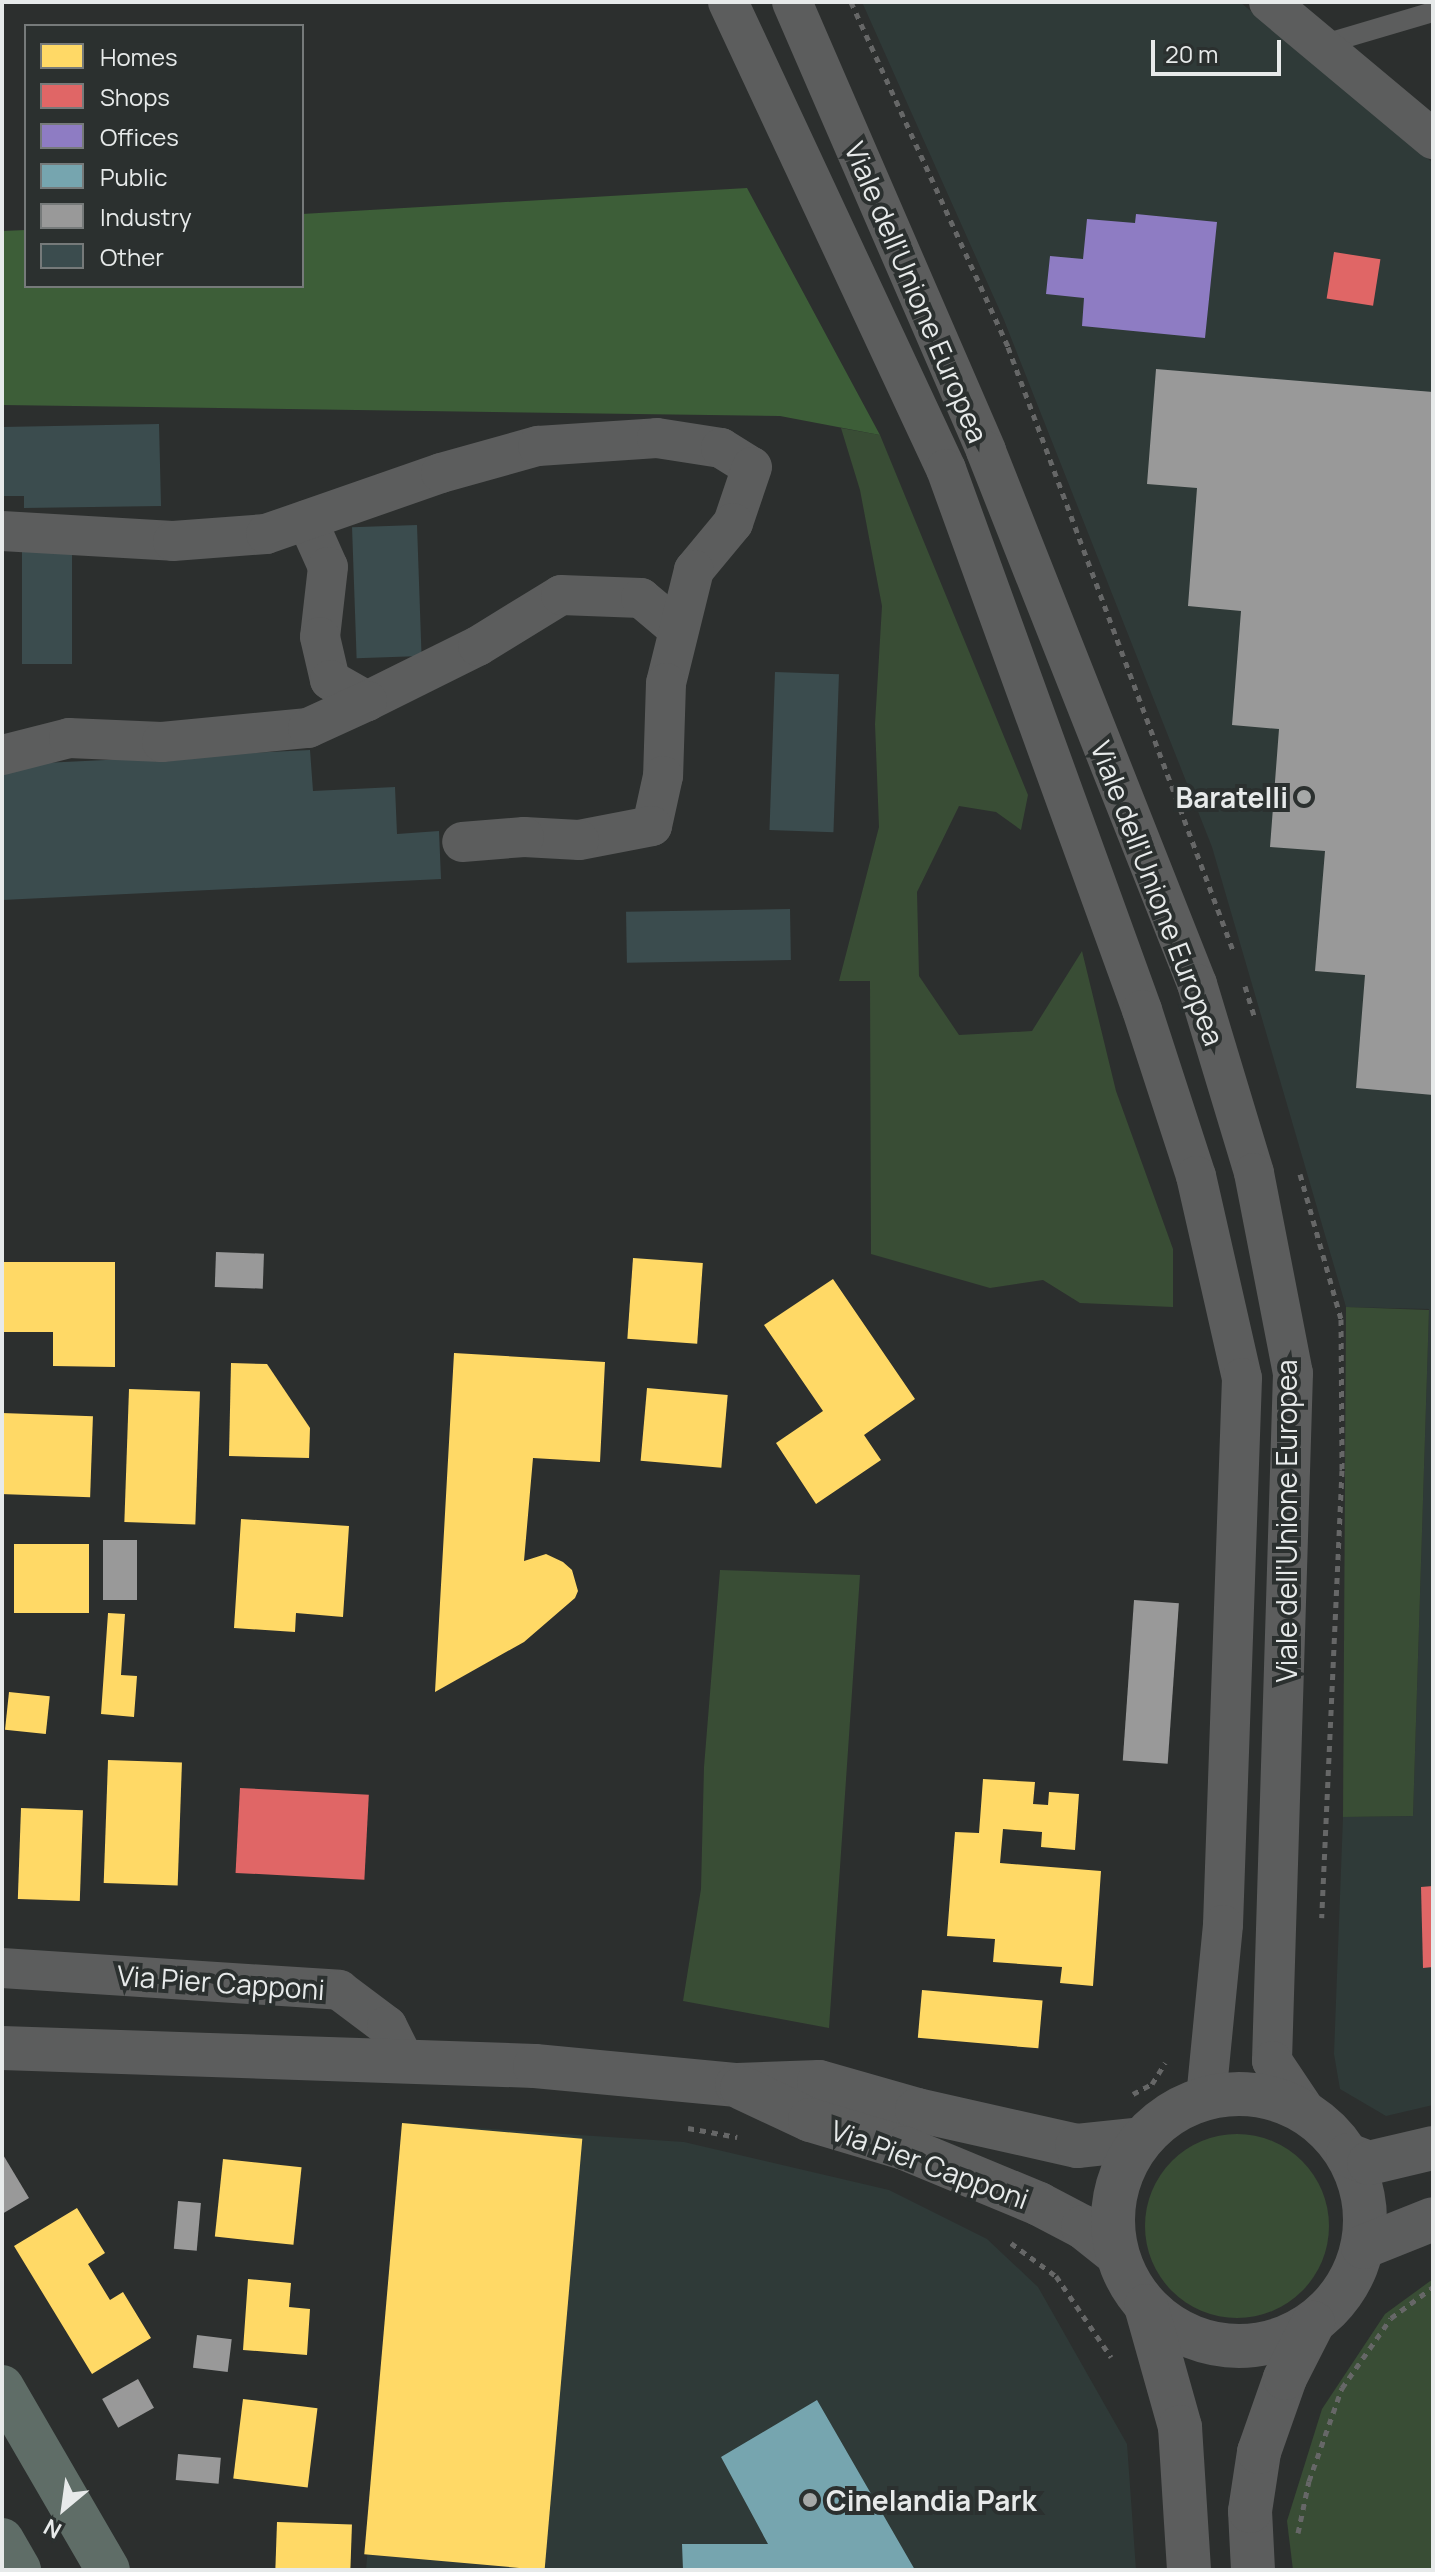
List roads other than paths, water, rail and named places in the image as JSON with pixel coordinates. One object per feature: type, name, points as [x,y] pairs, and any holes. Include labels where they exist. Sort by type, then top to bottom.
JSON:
[{"type":"highway","points":[[2,2387],[108,2570]]},
{"type":"highway","points":[[2,2540],[19,2570]]},
{"type":"street","name":"Viale dell'Unione Europea","points":[[728,2],[946,469],[1142,1010],[1204,1207],[1242,1378],[1223,1925],[1206,2098]]},
{"type":"street","name":"Viale dell'Unione Europea","points":[[792,2],[986,451],[1192,970],[1254,1173],[1293,1373],[1272,2061],[1307,2113]]},
{"type":"street","points":[[1269,2],[1433,139]]},
{"type":"street","points":[[2,531],[173,541],[266,534],[441,473],[538,446],[657,438],[721,448],[752,467],[733,523],[694,570],[666,683],[663,776],[652,826],[579,840],[524,837],[462,842]]},
{"type":"street","points":[[307,520],[328,567],[320,637],[330,680],[367,701]]},
{"type":"street","points":[[2,755],[69,738],[162,742],[308,728],[478,646],[561,595],[641,598],[678,629]]},
{"type":"street","name":"Via Pier Capponi","points":[[2,1968],[339,1990],[387,2026],[405,2062]]},
{"type":"street","name":"Via Pier Capponi","points":[[2,2048],[587,2069],[737,2085],[819,2082],[917,2110],[1077,2146],[1142,2139]]},
{"type":"street","name":"Via Pier Capponi","points":[[737,2085],[810,2120],[904,2148],[1039,2204],[1083,2227],[1117,2254]]},
{"type":"street","points":[[1189,2570],[1180,2427],[1146,2306],[1117,2254],[1113,2206],[1128,2159],[1142,2139],[1171,2113],[1206,2098],[1241,2094],[1275,2099],[1307,2113],[1348,2155],[1364,2199],[1363,2247],[1346,2290],[1313,2323],[1285,2378],[1259,2452],[1250,2511],[1253,2570]]},
{"type":"street","points":[[1348,2155],[1369,2163],[1433,2148]]},
{"type":"street","points":[[1363,2247],[1433,2219]]},
{"type":"street","points":[[1146,2306],[1182,2334],[1226,2347],[1272,2343],[1313,2323]]},
{"type":"lane","points":[[1321,45],[1433,12]]},
{"type":"place","name":"Baratelli","points":[[1304,797]]},
{"type":"place","name":"Cinelandia Park","points":[[810,2500]]}]
